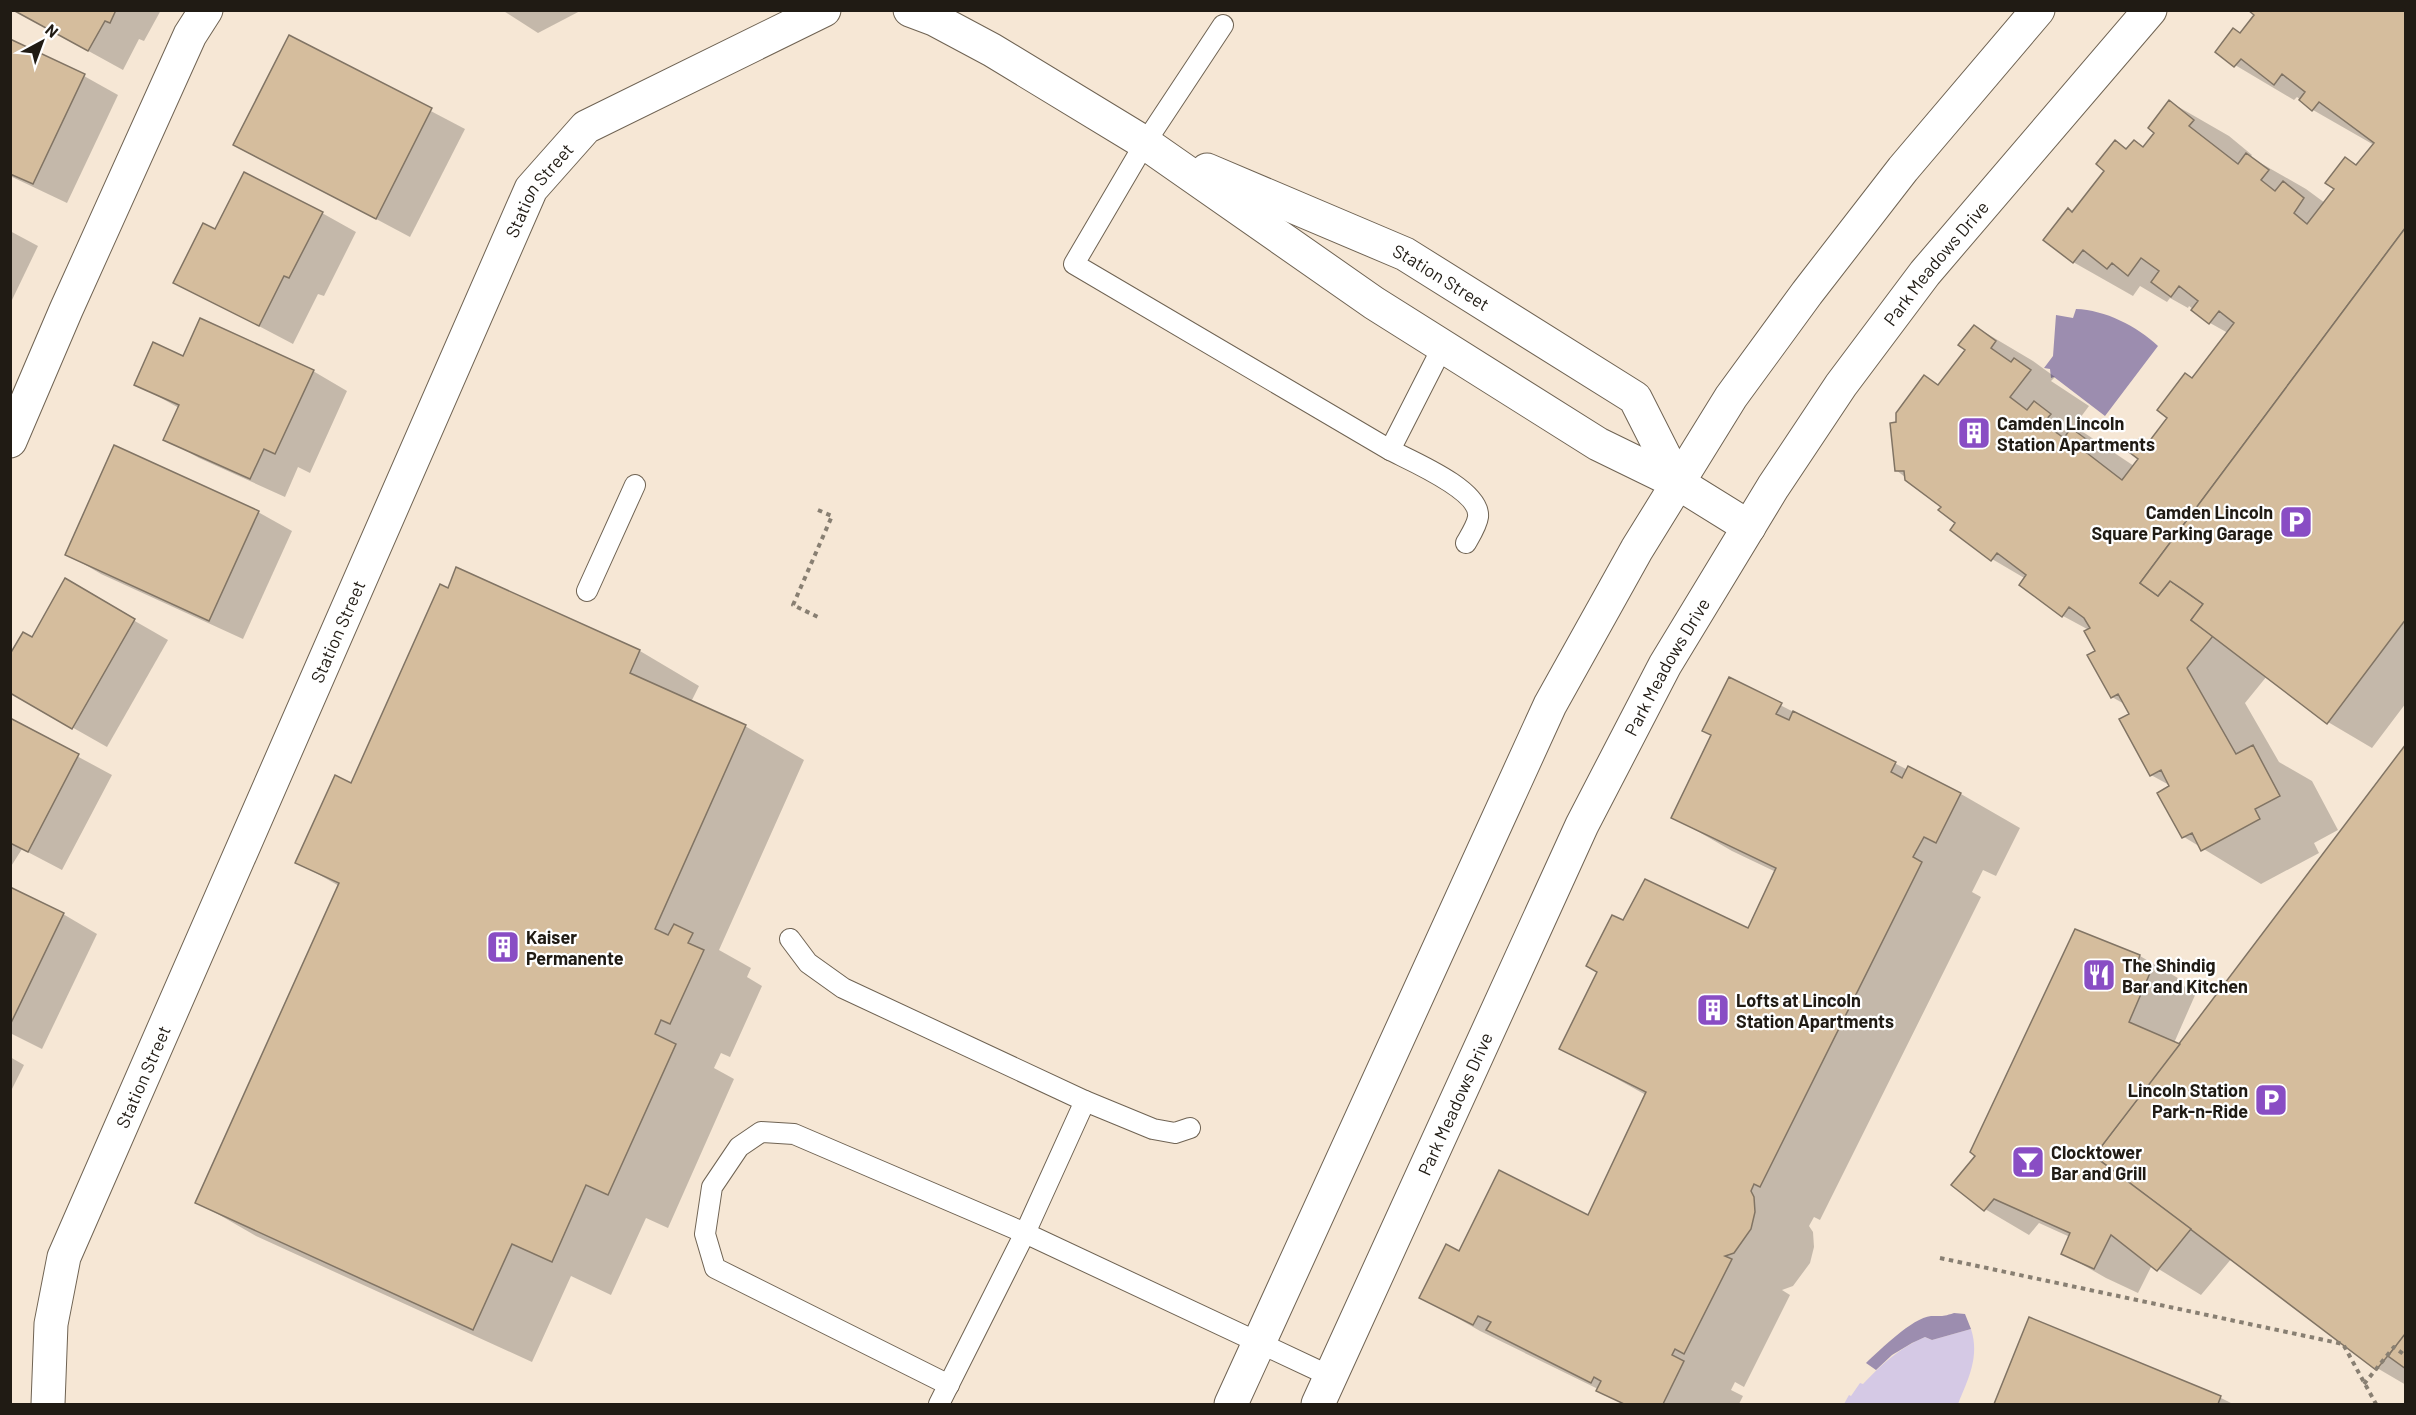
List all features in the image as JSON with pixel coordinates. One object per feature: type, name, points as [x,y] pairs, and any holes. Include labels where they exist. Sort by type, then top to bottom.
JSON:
[{"type":"street","points":[[10,441],[66,310],[190,35],[206,10]]},
{"type":"street","name":"Station Street","points":[[48,1404],[51,1324],[64,1257],[531,189],[586,127],[824,10]]},
{"type":"street","name":"Station Street","points":[[910,10],[992,50],[1145,143],[1374,303],[1604,448],[1678,483],[1749,527]]},
{"type":"street","points":[[1230,1404],[1550,705],[1637,549],[1731,397],[1807,293],[1903,168],[2038,10]]},
{"type":"street","name":"Park Meadows Drive","points":[[1325,1391],[1582,825],[1665,664],[1773,487],[1841,385],[1925,273],[2150,10]]},
{"type":"street","name":"Station Street","points":[[1145,143],[1405,254],[1635,398],[1678,483]]},
{"type":"lane","points":[[1223,24],[1145,143],[1074,264],[1390,450],[1461,488],[1476,505],[1478,517],[1466,543]]},
{"type":"lane","points":[[1390,450],[1443,346]]},
{"type":"lane","points":[[587,591],[635,485]]},
{"type":"lane","points":[[790,939],[808,963],[843,988],[1085,1101],[1153,1129],[1175,1133],[1190,1128]]},
{"type":"lane","points":[[939,1404],[1025,1233],[1085,1101]]},
{"type":"lane","points":[[949,1385],[715,1268],[705,1234],[712,1187],[739,1147],[761,1132],[794,1134],[1025,1233],[1259,1342],[1325,1391]]},
{"type":"path","points":[[818,510],[832,516],[793,605],[820,618]]},
{"type":"path","points":[[1940,1258],[2343,1344],[2376,1404]]},
{"type":"path","points":[[2364,1384],[2394,1347],[2406,1356]]},
{"type":"shaded area","points":[[2076,309],[2098,312],[2120,320],[2158,346],[2105,416],[2054,377],[2051,378],[2050,369],[2044,368],[2053,356],[2056,315],[2073,318]]},
{"type":"shaded area","points":[[1965,1314],[1971,1329],[1932,1340],[1925,1337],[1892,1355],[1876,1370],[1866,1363],[1915,1322],[1931,1316]]},
{"type":"shaded area","points":[[1971,1329],[1973,1358],[1969,1377],[1958,1404],[1844,1404],[1860,1383],[1863,1384],[1884,1363],[1907,1346],[1925,1337],[1932,1340]]},
{"type":"building","points":[[13,10],[116,10],[110,23],[105,21],[88,51]]},
{"type":"building","name":"Camden Lincoln Station Apartments","points":[[2248,10],[2406,10],[2406,227],[2140,583],[2158,596],[2170,581],[2203,604],[2191,620],[2213,636],[2187,668],[2236,754],[2253,745],[2280,796],[2255,809],[2260,819],[2201,851],[2192,833],[2182,838],[2157,793],[2169,786],[2161,770],[2150,776],[2119,719],[2129,714],[2118,694],[2111,698],[2087,655],[2095,651],[2084,631],[2090,628],[2084,618],[2069,607],[2062,617],[2019,585],[2026,575],[1997,553],[1991,561],[1950,530],[1955,523],[1938,510],[1941,507],[1905,480],[1904,471],[1895,471],[1890,423],[1896,422],[1896,413],[1924,375],[1938,385],[1965,350],[1958,345],[1974,325],[1996,341],[1991,348],[2011,362],[2014,358],[2031,370],[2010,397],[2027,410],[2034,401],[2051,414],[2043,423],[2064,438],[2071,428],[2090,442],[2083,450],[2122,480],[2138,459],[2129,452],[2140,438],[2148,443],[2167,418],[2157,410],[2185,373],[2192,378],[2234,323],[2219,311],[2209,324],[2191,310],[2198,301],[2179,286],[2171,297],[2151,282],[2159,271],[2141,258],[2128,276],[2112,263],[2107,269],[2083,250],[2073,263],[2043,240],[2068,208],[2072,212],[2104,171],[2096,164],[2115,140],[2126,149],[2134,140],[2143,147],[2154,133],[2148,128],[2169,100],[2194,120],[2189,126],[2238,164],[2246,153],[2269,170],[2261,180],[2275,191],[2283,181],[2304,198],[2294,213],[2307,224],[2334,189],[2325,183],[2345,157],[2356,165],[2374,143],[2319,102],[2312,111],[2299,100],[2305,92],[2282,74],[2274,85],[2241,59],[2234,67],[2215,52],[2233,28],[2240,33],[2254,15]]},
{"type":"building","points":[[289,35],[432,108],[376,219],[233,145]]},
{"type":"building","points":[[10,39],[85,74],[33,184],[10,174]]},
{"type":"building","points":[[244,172],[323,212],[289,278],[284,276],[259,326],[173,283],[203,223],[215,229]]},
{"type":"building","name":"Camden Lincoln Square Parking Garage","points":[[2406,227],[2406,619],[2327,724],[2191,620],[2203,604],[2170,581],[2158,596],[2140,583]]},
{"type":"building","points":[[200,318],[314,370],[275,454],[264,449],[250,479],[163,440],[179,405],[134,385],[153,342],[183,356]]},
{"type":"building","points":[[114,445],[259,511],[209,621],[65,555]]},
{"type":"building","name":"Kaiser Permanente","points":[[456,567],[640,650],[630,673],[746,725],[655,929],[668,935],[674,924],[693,933],[688,943],[704,950],[670,1024],[661,1020],[655,1034],[676,1044],[608,1195],[586,1185],[552,1262],[512,1244],[473,1330],[195,1203],[339,883],[295,863],[335,775],[351,783],[440,584],[448,588]]},
{"type":"building","points":[[65,578],[135,619],[72,729],[10,693],[10,654],[23,632],[32,637]]},
{"type":"building","name":"Lofts at Lincoln Station Apartments","points":[[1729,677],[1782,703],[1776,714],[1789,720],[1793,711],[1896,762],[1891,772],[1902,778],[1908,766],[1961,793],[1936,843],[1924,837],[1913,857],[1922,862],[1760,1187],[1754,1184],[1751,1191],[1754,1197],[1755,1212],[1751,1229],[1734,1253],[1725,1256],[1732,1259],[1684,1354],[1675,1349],[1672,1355],[1684,1361],[1663,1404],[1624,1404],[1596,1391],[1601,1381],[1594,1377],[1591,1383],[1486,1330],[1491,1322],[1478,1316],[1473,1325],[1419,1298],[1446,1244],[1459,1251],[1499,1170],[1588,1215],[1646,1092],[1559,1049],[1597,972],[1586,966],[1612,915],[1623,920],[1645,879],[1748,928],[1776,868],[1671,818],[1711,735],[1702,731]]},
{"type":"building","points":[[10,718],[79,754],[28,852],[10,843]]},
{"type":"building","name":"Lincoln Station Park-n-Ride","points":[[2406,744],[2406,1334],[2376,1370],[2094,1156]]},
{"type":"building","points":[[10,887],[64,913],[10,1025]]},
{"type":"building","points":[[2075,929],[2140,955],[2138,961],[2153,966],[2129,1022],[2180,1044],[2094,1156],[2191,1229],[2157,1271],[2111,1235],[2094,1269],[2061,1254],[2070,1233],[1994,1199],[1984,1211],[1951,1185],[1975,1156],[1970,1152]]},
{"type":"building","points":[[2029,1317],[2221,1396],[2218,1404],[1994,1404]]},
{"type":"building","points":[[2406,1335],[2406,1369],[2388,1356]]},
{"type":"place","name":"Camden Lincoln Station Apartments","points":[[1974,433]]},
{"type":"place","name":"Camden Lincoln Square Parking Garage","points":[[2296,522]]},
{"type":"place","name":"Kaiser Permanente","points":[[503,947]]},
{"type":"place","name":"The Shindig Bar and Kitchen","points":[[2099,975]]},
{"type":"place","name":"Lofts at Lincoln Station Apartments","points":[[1713,1010]]},
{"type":"place","name":"Lincoln Station Park-n-Ride","points":[[2271,1100]]},
{"type":"place","name":"Clocktower Bar and Grill","points":[[2028,1162]]}]
